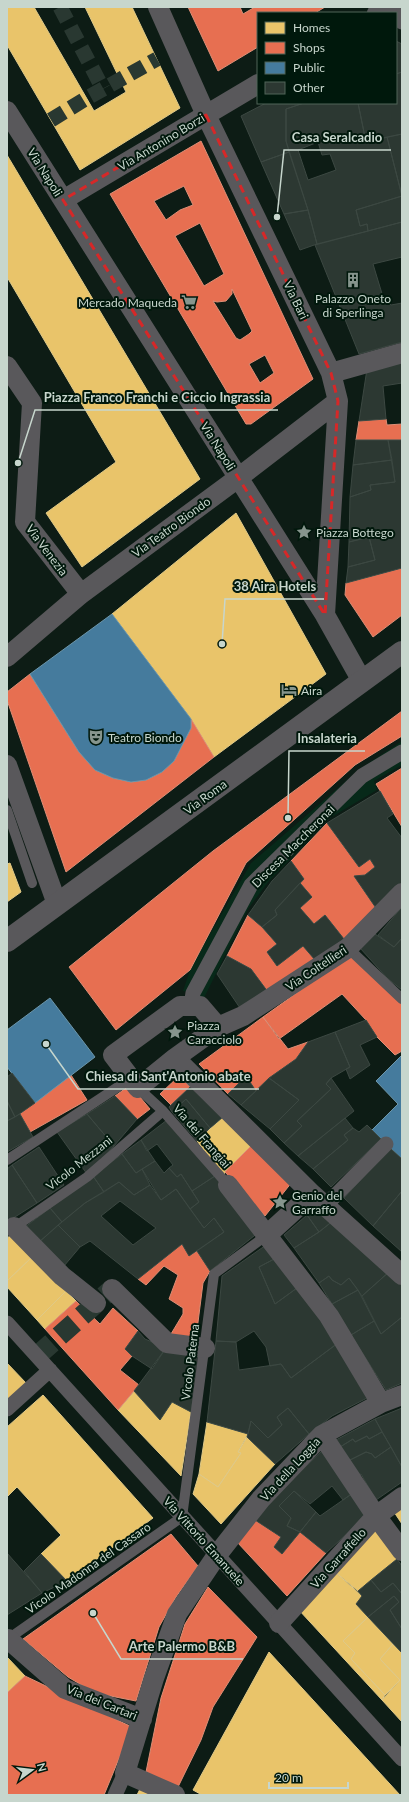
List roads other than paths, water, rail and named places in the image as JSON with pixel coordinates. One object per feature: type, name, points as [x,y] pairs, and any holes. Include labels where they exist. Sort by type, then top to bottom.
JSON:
[{"type":"street","name":"Via Bari","points":[[158,7],[206,116],[331,373],[338,401],[325,615]]},
{"type":"street","points":[[398,7],[402,22]]},
{"type":"street","name":"Via Antonino Borzi","points":[[63,200],[257,85]]},
{"type":"street","name":"Via Napoli","points":[[7,111],[325,615],[362,681]]},
{"type":"street","points":[[331,373],[402,353]]},
{"type":"street","name":"Via Venezia","points":[[7,366],[32,403],[25,522],[81,594]]},
{"type":"street","name":"Via Teatro Biondo","points":[[7,657],[81,594],[238,478],[338,401]]},
{"type":"street","name":"Via Roma","points":[[7,941],[402,652]]},
{"type":"street","name":"Discesa Maccheronai","points":[[191,1006],[193,993],[251,885],[362,776],[402,752]]},
{"type":"street","points":[[7,765],[57,904]]},
{"type":"street","name":"Via Coltellieri","points":[[218,1027],[243,1016],[348,948],[402,893]]},
{"type":"street","points":[[180,1006],[191,1006],[200,1006],[218,1027],[175,1058],[134,1083],[113,1055],[180,1006]]},
{"type":"street","points":[[175,1058],[318,1200],[402,1275]]},
{"type":"street","points":[[267,1235],[318,1200],[386,1144]]},
{"type":"street","points":[[228,1185],[329,1316],[381,1403]]},
{"type":"street","points":[[11,1229],[62,1276],[96,1303]]},
{"type":"street","points":[[112,1289],[166,1343],[205,1348]]},
{"type":"street","name":"Via Vittorio Emanuele","points":[[7,1323],[402,1759]]},
{"type":"street","points":[[7,1409],[50,1370]]},
{"type":"street","name":"Via della Loggia","points":[[125,1773],[154,1678],[177,1614],[217,1555],[261,1499],[322,1435],[381,1403],[402,1395]]},
{"type":"street","points":[[322,1435],[376,1516],[402,1551]]},
{"type":"street","name":"Via Garraffello","points":[[279,1623],[376,1516],[402,1497]]},
{"type":"street","name":"Via dei Cartari","points":[[7,1639],[65,1689],[142,1719]]},
{"type":"street","points":[[115,1795],[125,1773],[176,1795]]},
{"type":"lane","points":[[7,810],[32,883]]},
{"type":"lane","points":[[348,948],[402,999]]},
{"type":"lane","points":[[7,1160],[134,1083]]},
{"type":"lane","name":"Via dei Frangiai","points":[[134,1083],[163,1111],[228,1185]]},
{"type":"lane","name":"Vicolo Mezzani","points":[[11,1229],[87,1177],[163,1111]]},
{"type":"lane","name":"Vicolo Paterna","points":[[182,1517],[214,1274],[267,1235]]},
{"type":"lane","name":"Vicolo Madonna del Cassaro","points":[[7,1639],[182,1517]]},
{"type":"tunnel","points":[[60,7],[103,89]]},
{"type":"tunnel","points":[[51,120],[157,59]]},
{"type":"tunnel","points":[[37,1356],[112,1289]]},
{"type":"place","name":"Casa Seralcadio","points":[[277,217]]},
{"type":"place","name":"Palazzo Oneto di Sperlinga","points":[[353,280]]},
{"type":"place","name":"Mercado Maqueda","points":[[189,302]]},
{"type":"place","name":"Piazza Franco Franchi e Ciccio Ingrassia","points":[[18,463]]},
{"type":"place","name":"Piazza Bottego","points":[[304,532]]},
{"type":"place","name":"38 Aira Hotels","points":[[222,644]]},
{"type":"place","name":"Aira","points":[[289,690]]},
{"type":"place","name":"Teatro Biondo","points":[[96,737]]},
{"type":"place","name":"Insalateria","points":[[288,818]]},
{"type":"place","name":"Piazza Caracciolo","points":[[175,1032]]},
{"type":"place","name":"Chiesa di Sant'Antonio abate","points":[[46,1044]]},
{"type":"place","name":"Genio del Garraffo","points":[[280,1202]]},
{"type":"place","name":"Arte Palermo B&B","points":[[93,1613]]}]
